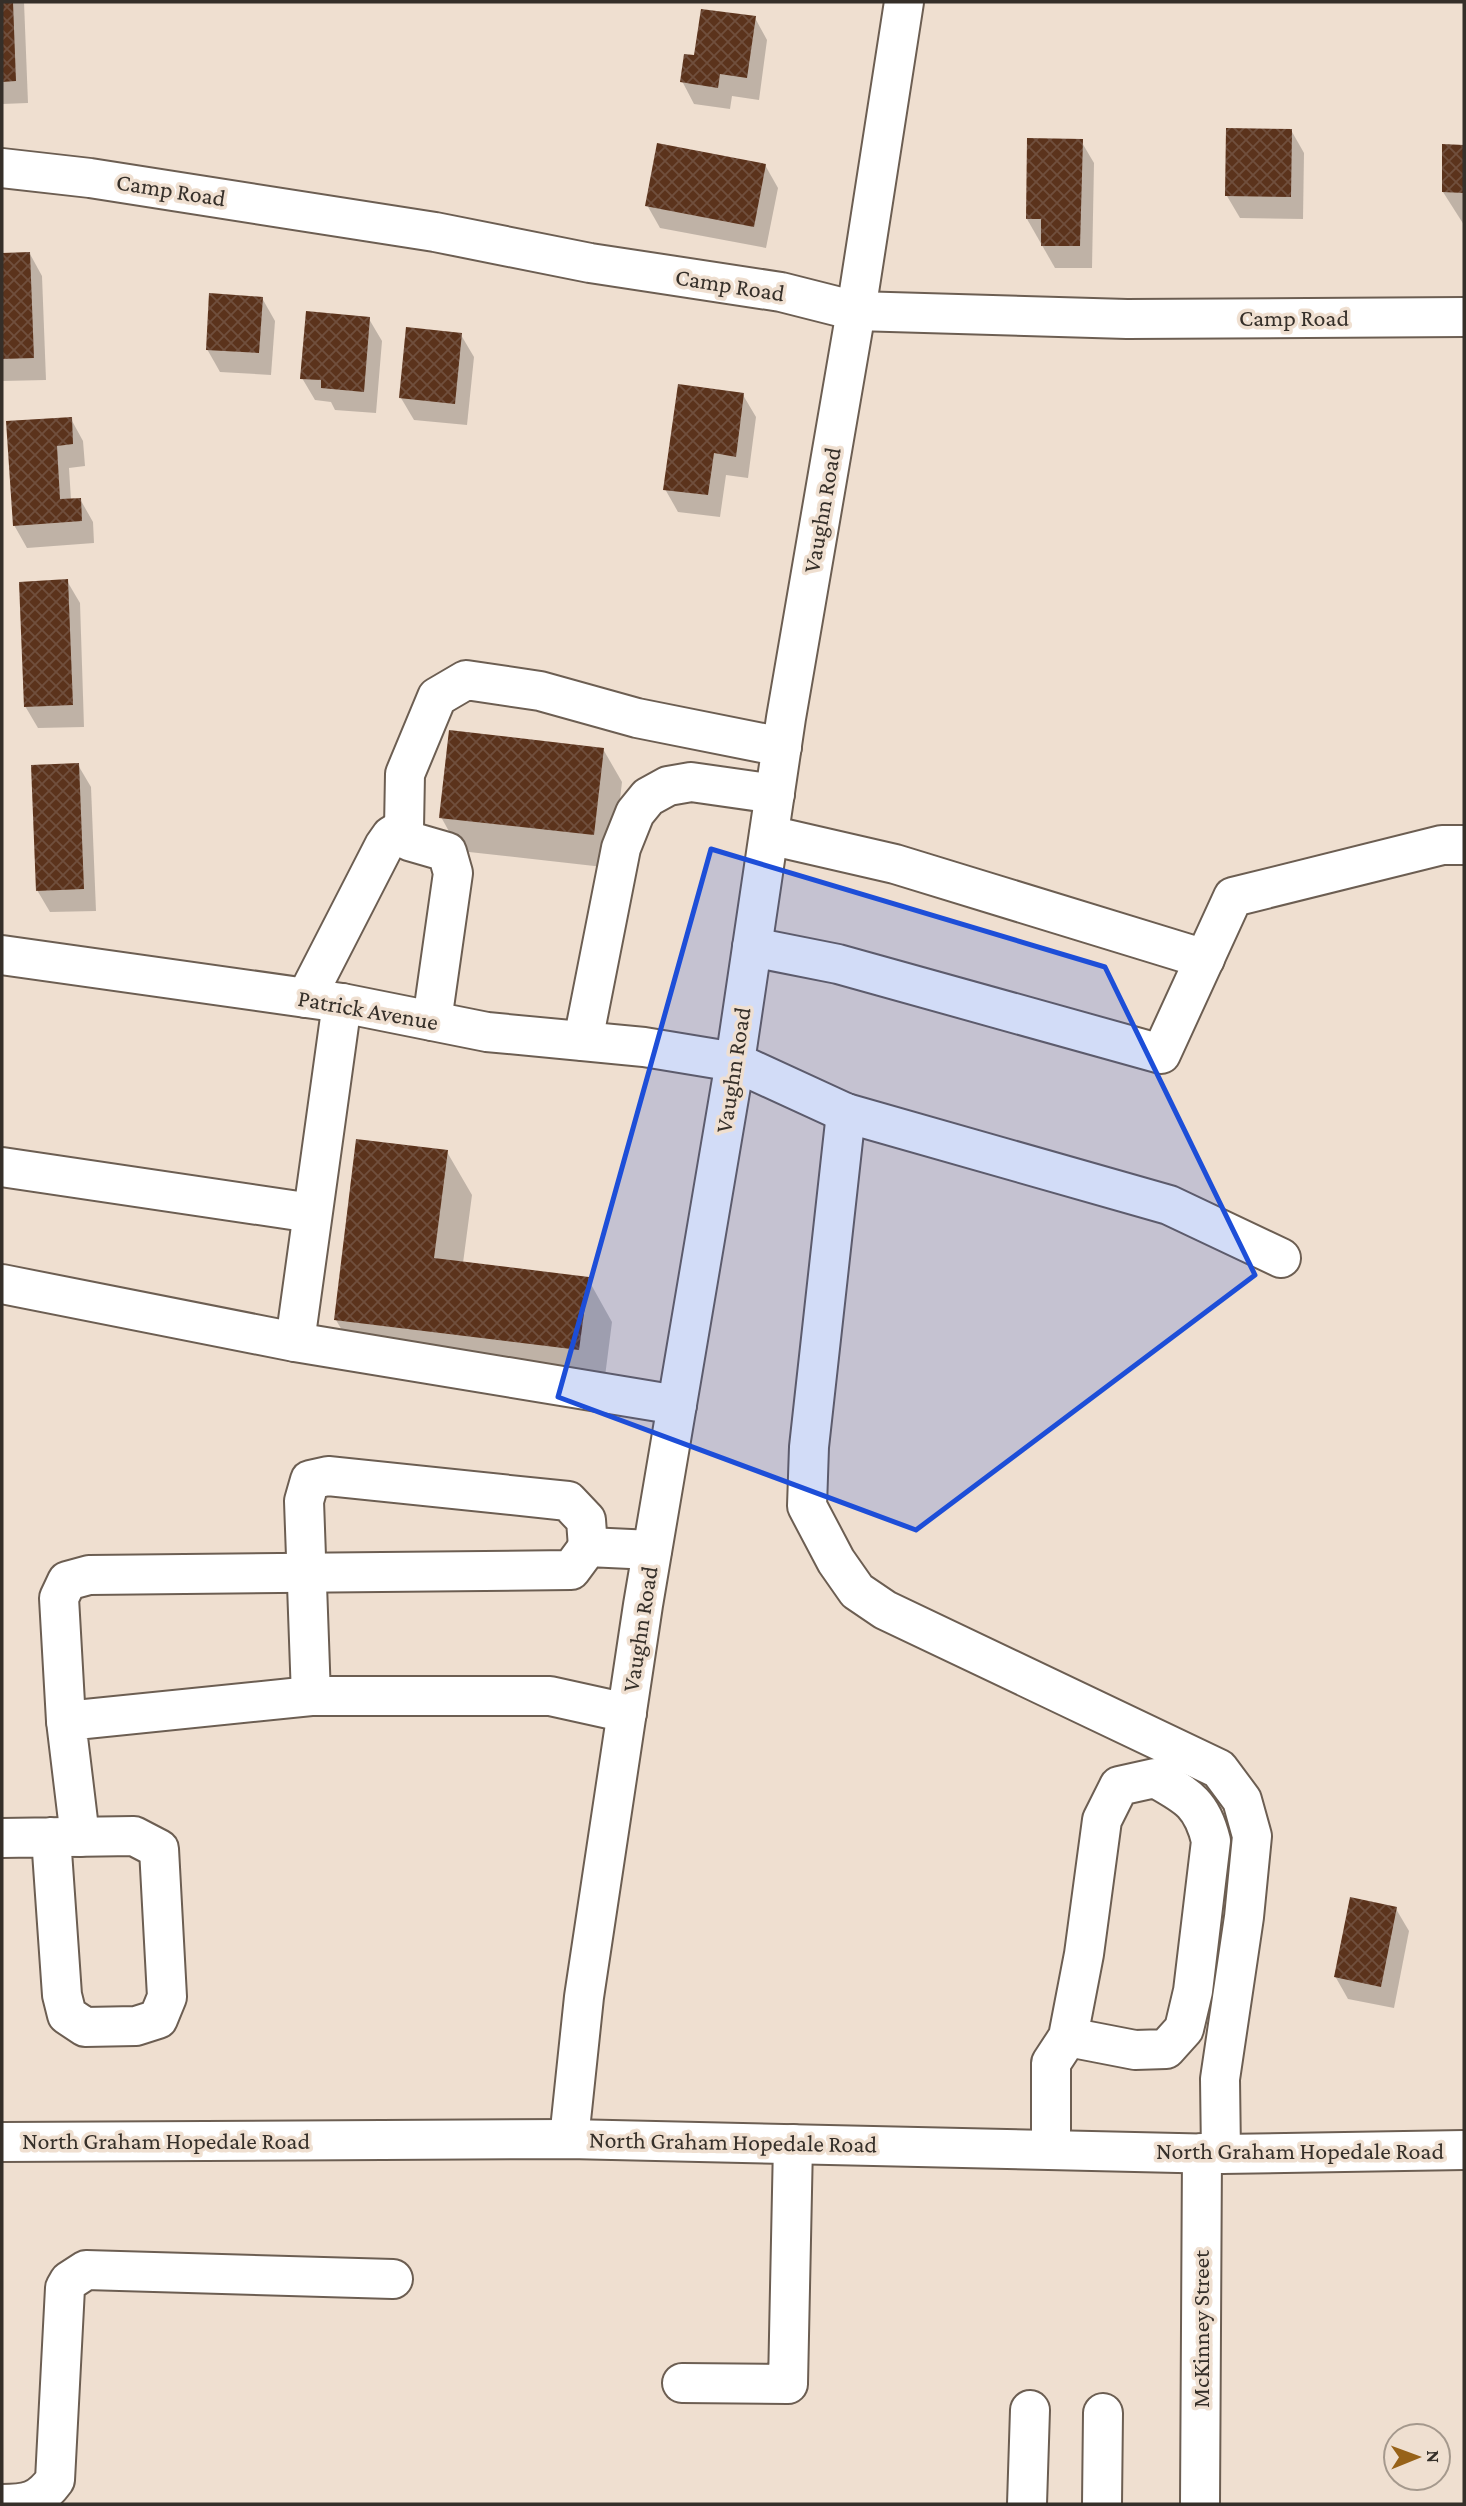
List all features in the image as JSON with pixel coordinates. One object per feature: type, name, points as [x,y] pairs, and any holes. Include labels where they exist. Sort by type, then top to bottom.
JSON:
[{"type":"street","name":"Vaughn Road","points":[[569,2139],[584,1997],[652,1550],[735,1062],[782,747],[856,311],[904,2]]},
{"type":"street","name":"Camp Road","points":[[2,168],[90,178],[435,232],[590,263],[780,292],[856,311],[1127,319],[1464,317]]},
{"type":"street","points":[[432,1021],[453,873],[447,852],[409,841],[404,828],[405,775],[437,697],[466,680],[540,691],[637,718],[782,747]]},
{"type":"street","points":[[583,1041],[621,848],[635,813],[648,797],[668,786],[691,782],[775,794]]},
{"type":"street","points":[[295,1342],[312,1213],[324,1000],[384,846],[391,836],[404,828]]},
{"type":"street","points":[[769,835],[895,864],[1205,959]]},
{"type":"street","points":[[752,947],[838,964],[1161,1054],[1233,898],[1442,845],[1464,845]]},
{"type":"street","name":"Patrick Avenue","points":[[2,955],[324,1000],[487,1032],[583,1041],[735,1062],[846,1113],[1169,1205],[1281,1258]]},
{"type":"street","name":"McKinney Street","points":[[846,1113],[809,1447],[807,1506],[836,1561],[857,1591],[885,1610],[1219,1769],[1242,1800],[1252,1836],[1244,1917],[1212,2153],[1200,2504]]},
{"type":"street","points":[[2,1167],[312,1213]]},
{"type":"street","points":[[2,1283],[295,1342],[677,1405]]},
{"type":"street","points":[[2,1838],[66,1837],[134,1836],[159,1849],[167,1997],[158,2019],[136,2026],[85,2027],[67,2015],[62,1995],[66,1837],[65,1720],[59,1598],[67,1581],[89,1575],[307,1573],[571,1570],[588,1547],[586,1520],[568,1501],[328,1476],[310,1480],[304,1501],[307,1573],[312,1696]]},
{"type":"street","points":[[588,1547],[652,1550]]},
{"type":"street","points":[[65,1720],[312,1696],[550,1696],[627,1713]]},
{"type":"street","points":[[1051,2150],[1051,2063],[1068,2037],[1084,1954],[1102,1820],[1119,1786],[1155,1778],[1188,1796],[1206,1818],[1211,1841],[1193,1991],[1184,2029],[1166,2049],[1135,2050],[1068,2037]]},
{"type":"street","name":"North Graham Hopedale Road","points":[[2,2142],[569,2139],[1212,2153],[1464,2150]]},
{"type":"street","points":[[682,2383],[788,2384],[793,2144]]},
{"type":"street","points":[[2,2504],[27,2504],[40,2499],[55,2480],[65,2288],[80,2272],[86,2270],[393,2279]]},
{"type":"street","points":[[1027,2504],[1030,2410]]},
{"type":"street","points":[[1102,2504],[1103,2413]]},
{"type":"highlighted area","points":[[711,849],[1105,967],[1255,1275],[916,1530],[558,1397]]},
{"type":"building","points":[[2,2],[13,2],[16,81],[2,82]]},
{"type":"building","points":[[701,9],[756,16],[747,78],[720,74],[718,88],[680,82],[684,54],[694,55]]},
{"type":"building","points":[[1226,128],[1292,129],[1291,197],[1225,196]]},
{"type":"building","points":[[1027,138],[1083,139],[1080,246],[1041,246],[1041,219],[1026,219]]},
{"type":"building","points":[[657,143],[766,164],[754,227],[645,206]]},
{"type":"building","points":[[1442,144],[1464,145],[1464,193],[1442,192]]},
{"type":"building","points":[[30,252],[34,358],[2,359],[2,253]]},
{"type":"building","points":[[209,293],[263,297],[259,353],[206,350]]},
{"type":"building","points":[[306,311],[370,317],[364,392],[321,388],[321,380],[300,379]]},
{"type":"building","points":[[406,327],[462,333],[455,404],[399,398]]},
{"type":"building","points":[[678,384],[744,393],[736,457],[714,453],[708,495],[663,490]]},
{"type":"building","points":[[72,417],[73,444],[57,446],[60,499],[81,498],[82,521],[13,526],[6,421]]},
{"type":"building","points":[[68,579],[73,705],[24,707],[19,582]]},
{"type":"building","points":[[449,730],[604,748],[594,835],[439,818]]},
{"type":"building","points":[[79,763],[84,889],[36,891],[31,765]]},
{"type":"building","points":[[356,1139],[448,1150],[434,1258],[589,1277],[579,1350],[334,1320]]},
{"type":"building","points":[[1350,1897],[1397,1907],[1381,1987],[1334,1977]]}]
